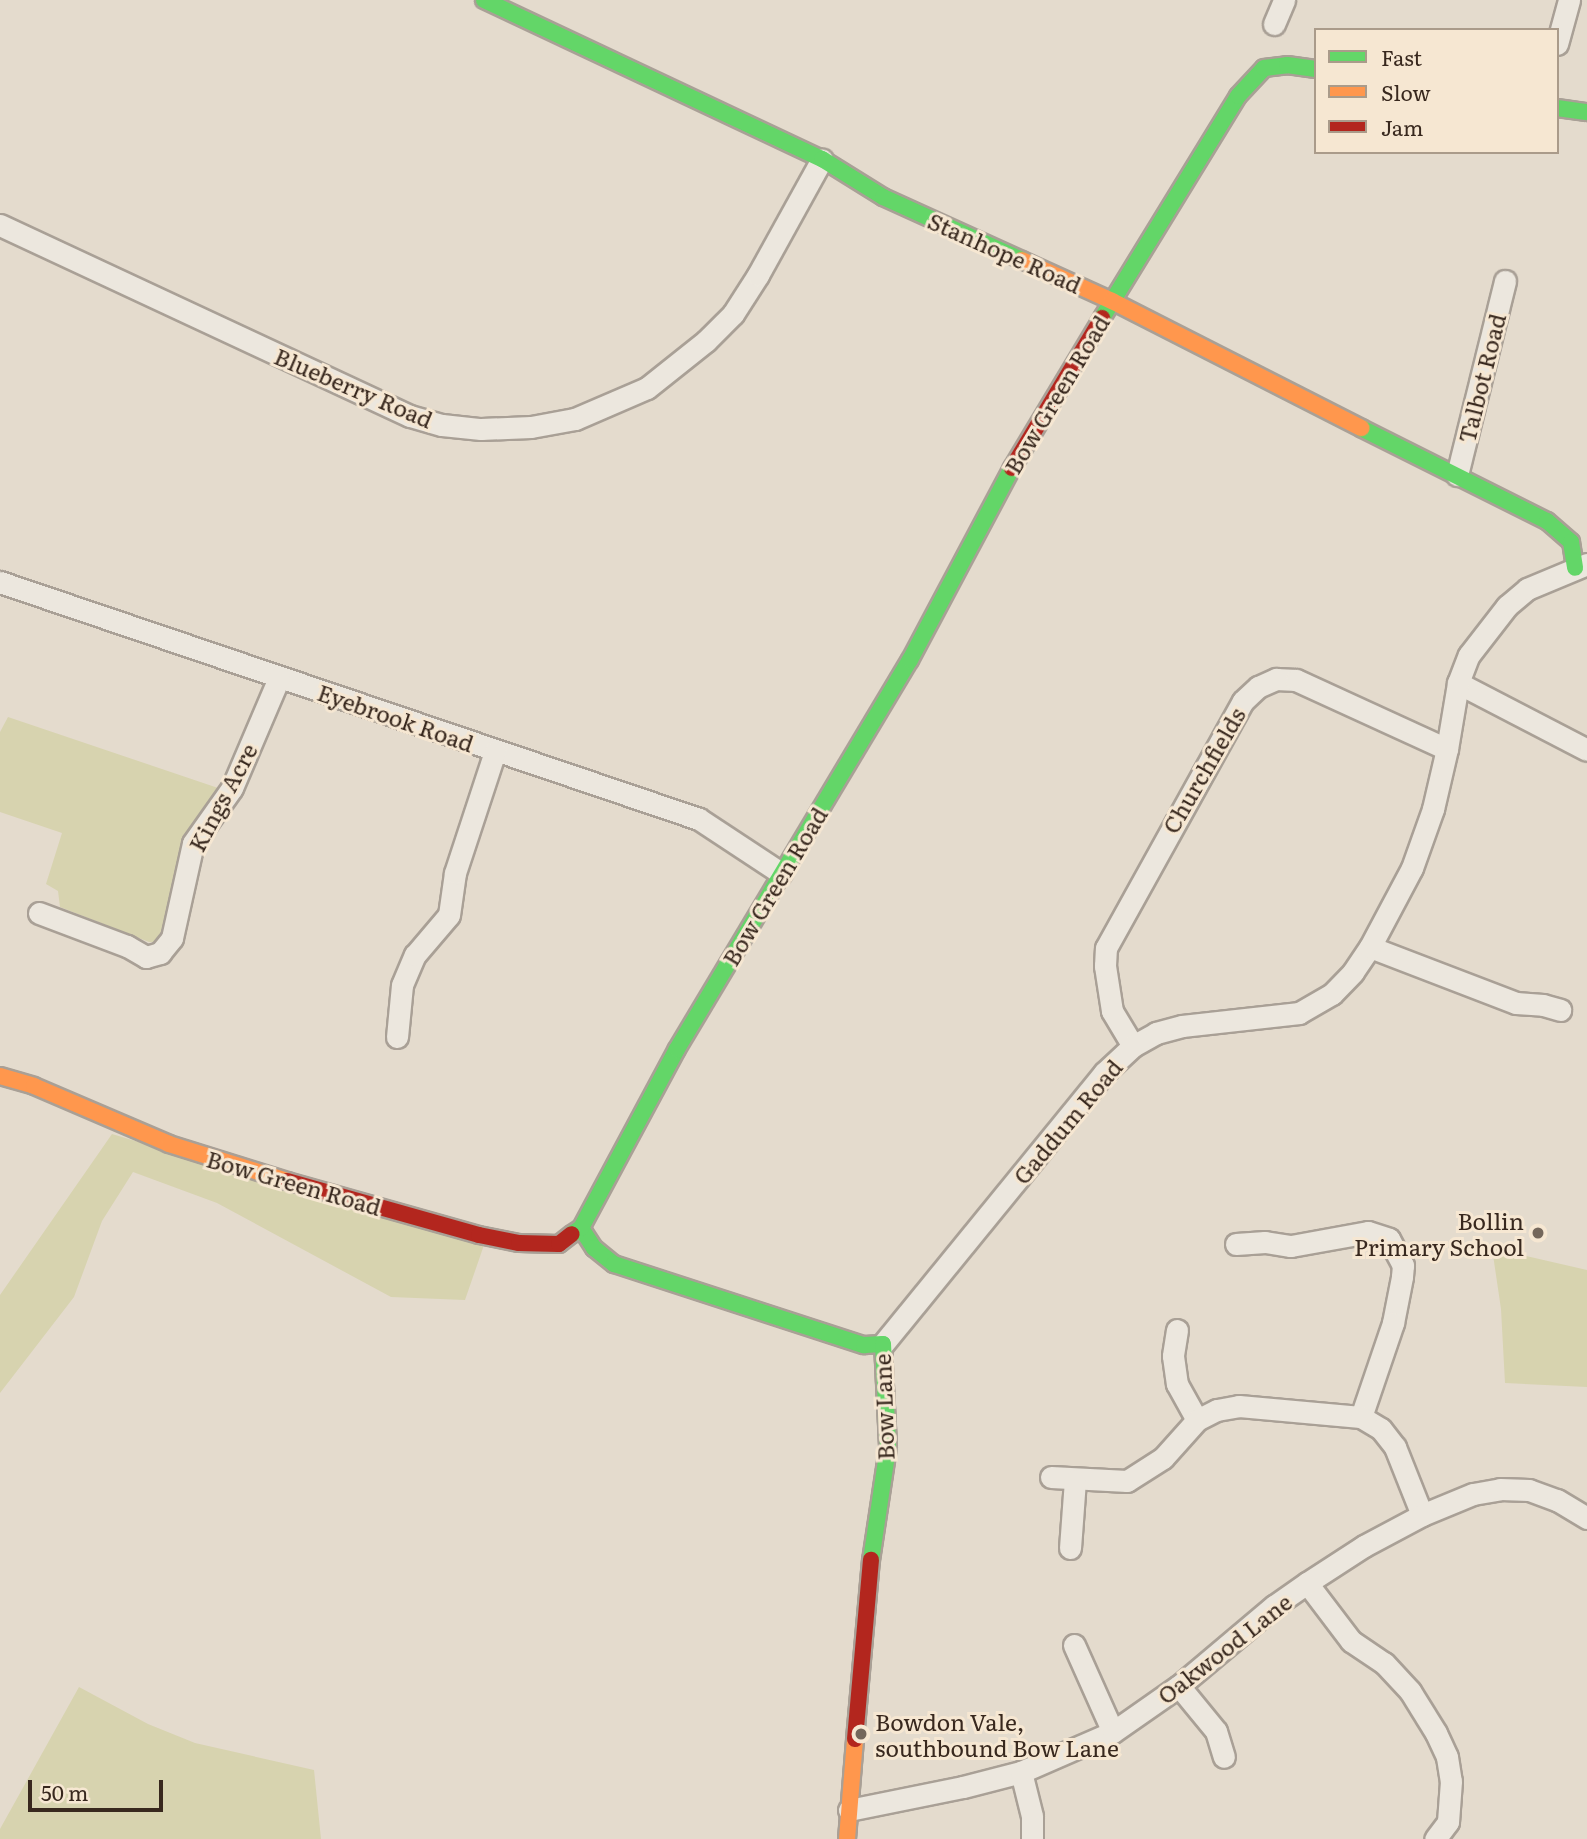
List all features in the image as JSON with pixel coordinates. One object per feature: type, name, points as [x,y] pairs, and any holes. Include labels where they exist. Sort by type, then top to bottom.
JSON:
[{"type":"street","name":"Stanhope Road","points":[[484,0],[822,159],[883,197],[1112,301],[1204,351],[1547,521],[1571,542],[1581,566]]},
{"type":"street","points":[[1274,24],[1283,0]]},
{"type":"street","points":[[1559,37],[1569,0]]},
{"type":"street","name":"Bow Green Road","points":[[0,1076],[46,1091],[169,1144],[247,1171],[479,1235],[519,1242],[559,1244],[581,1228],[677,1049],[904,670],[1025,443],[1238,96],[1264,68],[1287,65],[1314,69]]},
{"type":"street","points":[[1559,108],[1587,111]]},
{"type":"street","name":"Blueberry Road","points":[[0,225],[410,416],[442,425],[481,429],[531,427],[575,419],[648,388],[706,341],[733,314],[758,275],[822,159]]},
{"type":"street","name":"Talbot Road","points":[[1457,475],[1505,281]]},
{"type":"street","name":"Gaddum Road","points":[[883,1344],[1104,1073],[1133,1046],[1156,1033],[1182,1026],[1299,1013],[1332,995],[1370,947],[1412,868],[1433,809],[1458,683],[1469,655],[1507,606],[1527,589],[1581,566]]},
{"type":"street","name":"Eyebrook Road","points":[[0,582],[699,819],[781,873]]},
{"type":"street","name":"Kings Acre","points":[[39,913],[127,946],[146,957],[160,953],[172,938],[193,843],[232,788],[279,678]]},
{"type":"street","name":"Churchfields","points":[[1133,1046],[1112,1011],[1105,966],[1106,948],[1242,701],[1258,687],[1276,679],[1296,680],[1447,749]]},
{"type":"street","points":[[1458,683],[1587,750]]},
{"type":"street","points":[[397,1037],[402,985],[415,955],[434,936],[449,915],[455,873],[495,751]]},
{"type":"street","points":[[1370,947],[1516,1003],[1543,1005],[1560,1010]]},
{"type":"street","name":"Bow Lane","points":[[581,1228],[594,1248],[614,1264],[864,1345],[883,1344],[888,1448],[867,1590],[847,1839]]},
{"type":"street","points":[[1236,1244],[1265,1242],[1291,1246],[1368,1232],[1389,1239],[1403,1265],[1402,1277],[1394,1323],[1361,1417]]},
{"type":"street","points":[[1177,1330],[1173,1356],[1177,1384],[1197,1420]]},
{"type":"street","points":[[1051,1478],[1127,1481],[1163,1458],[1197,1420],[1217,1410],[1239,1406],[1361,1417],[1381,1429],[1395,1447],[1422,1515]]},
{"type":"street","points":[[1070,1548],[1075,1480]]},
{"type":"street","name":"Oakwood Lane","points":[[849,1810],[963,1787],[1021,1772],[1113,1732],[1179,1686],[1274,1606],[1307,1583],[1364,1546],[1422,1515],[1473,1494],[1500,1489],[1529,1490],[1548,1496],[1587,1518]]},
{"type":"street","points":[[1307,1583],[1351,1641],[1384,1663],[1410,1691],[1436,1733],[1447,1757],[1451,1781],[1447,1822],[1436,1839]]},
{"type":"street","points":[[1073,1645],[1113,1732]]},
{"type":"street","points":[[1179,1686],[1216,1731],[1224,1756]]},
{"type":"street","points":[[1021,1772],[1032,1816],[1032,1839]]},
{"type":"shaded area","points":[[8,717],[224,790],[169,929],[159,942],[149,942],[60,907],[58,891],[46,884],[62,833],[0,812],[0,732]]},
{"type":"shaded area","points":[[112,1134],[484,1245],[465,1300],[391,1297],[217,1203],[133,1172],[102,1221],[74,1297],[0,1393],[0,1295]]},
{"type":"shaded area","points":[[1492,1248],[1587,1270],[1587,1387],[1505,1383],[1501,1309]]},
{"type":"shaded area","points":[[79,1687],[148,1724],[195,1743],[314,1770],[321,1839],[0,1839],[0,1829]]},
{"type":"traffic: fast","points":[[484,0],[822,159],[883,197],[1022,260]]},
{"type":"traffic: fast","points":[[1102,318],[1238,96],[1264,68],[1287,65],[1314,69]]},
{"type":"traffic: fast","points":[[1559,108],[1587,112]]},
{"type":"traffic: fast","points":[[1361,428],[1547,521],[1571,542],[1575,568]]},
{"type":"traffic: fast","points":[[572,1234],[581,1228],[677,1049],[910,660],[1012,468]]},
{"type":"traffic: fast","points":[[581,1228],[594,1248],[614,1264],[864,1345],[883,1344],[888,1448],[871,1560]]},
{"type":"traffic: slow","points":[[1022,260],[1112,301],[1361,428]]},
{"type":"traffic: slow","points":[[0,1076],[34,1086],[169,1144],[287,1181]]},
{"type":"traffic: slow","points":[[847,1839],[855,1739]]},
{"type":"traffic: jam","points":[[1012,468],[1102,318]]},
{"type":"traffic: jam","points":[[287,1181],[479,1235],[519,1243],[559,1244],[572,1234]]},
{"type":"traffic: jam","points":[[855,1739],[871,1560]]},
{"type":"place","name":"Bollin Primary School","points":[[1538,1233]]},
{"type":"place","name":"Bowdon Vale, southbound Bow Lane","points":[[861,1734]]}]
